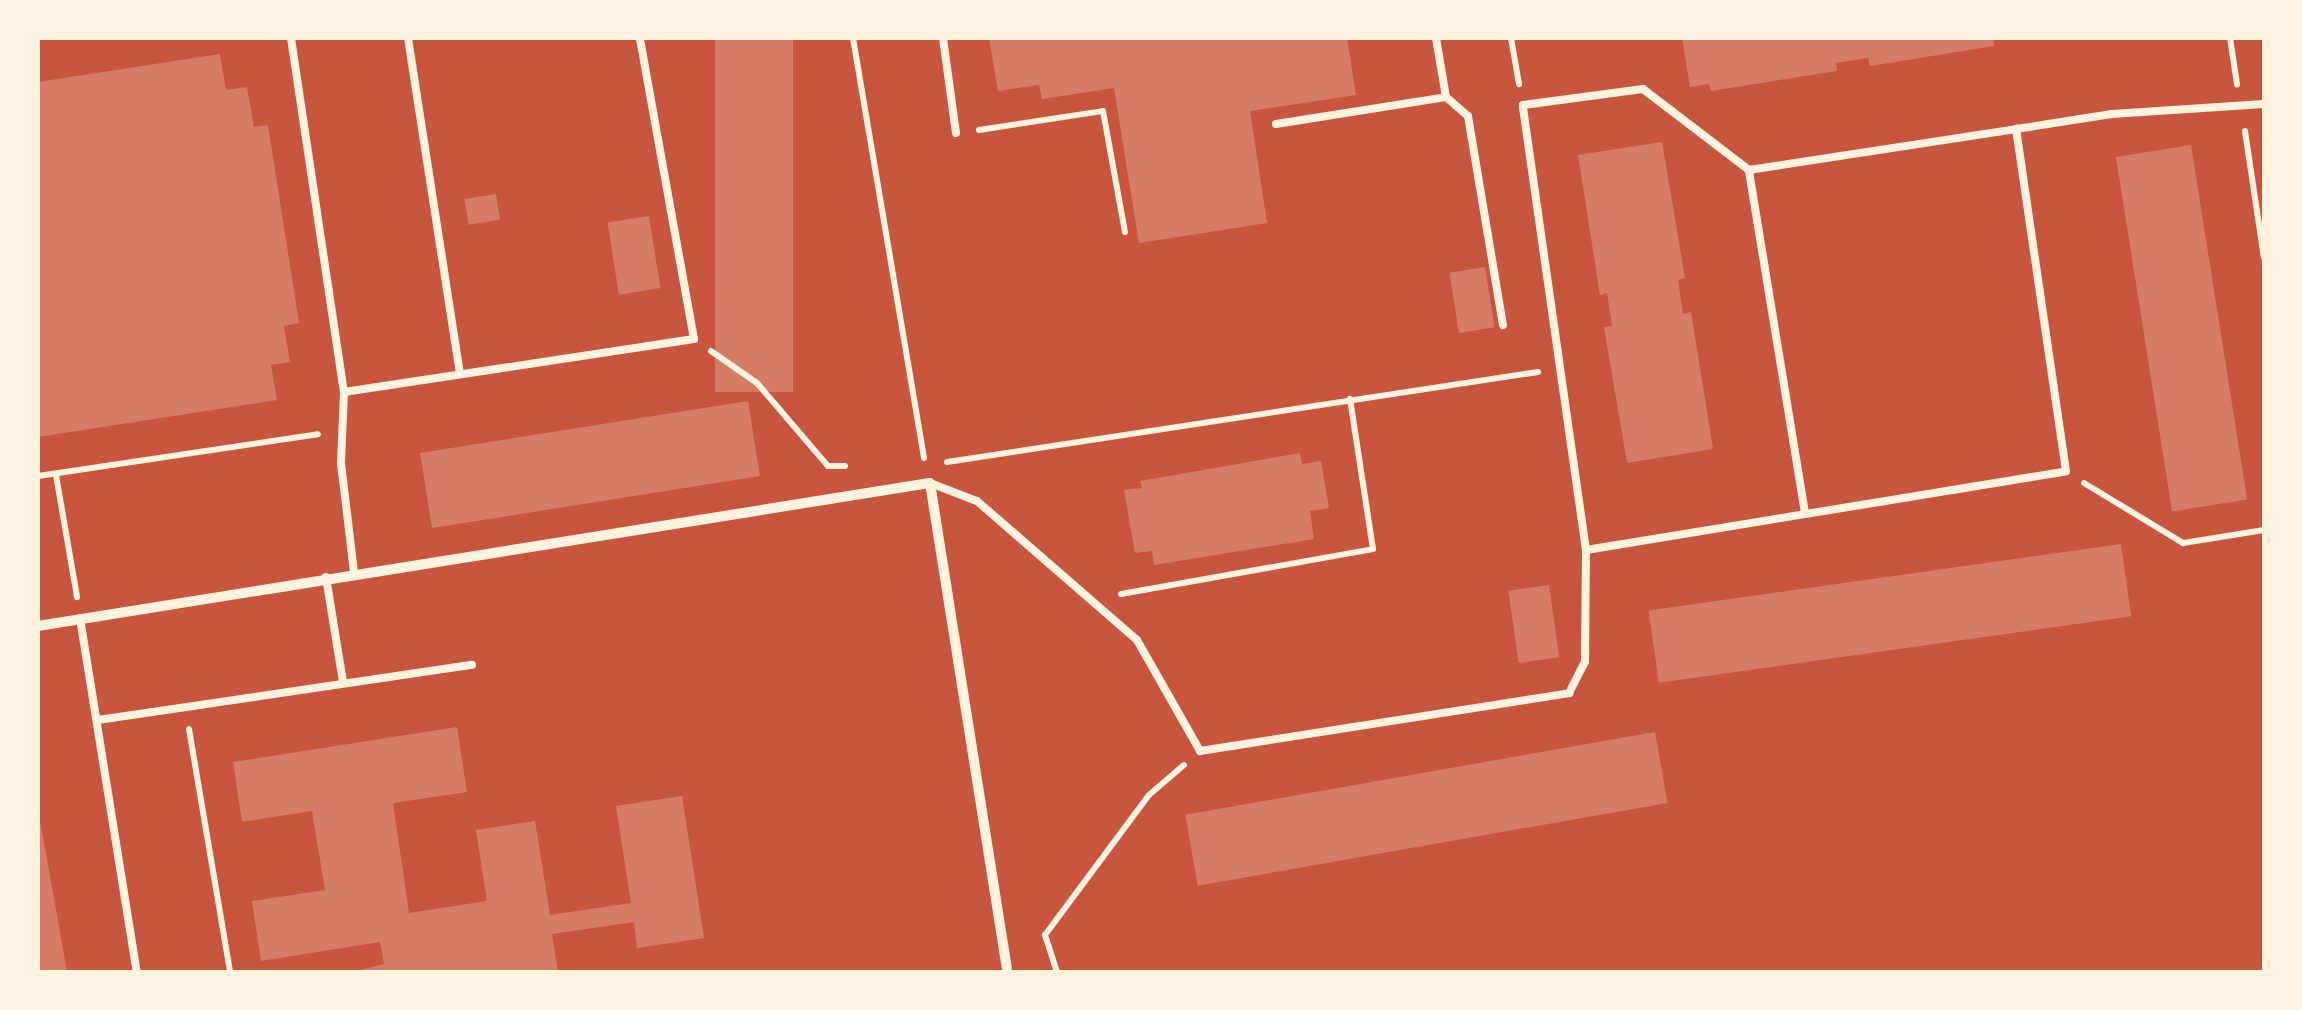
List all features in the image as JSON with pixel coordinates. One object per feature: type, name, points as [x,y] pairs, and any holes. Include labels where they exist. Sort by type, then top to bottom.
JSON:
[{"type":"street","points":[[38,626],[354,572],[930,484],[1007,968]]},
{"type":"lane","points":[[291,38],[344,392],[342,430],[354,572]]},
{"type":"lane","points":[[408,38],[460,374]]},
{"type":"lane","points":[[344,392],[694,339],[640,38]]},
{"type":"lane","points":[[943,38],[956,133]]},
{"type":"lane","points":[[1436,38],[1446,97],[1468,116],[1502,325]]},
{"type":"lane","points":[[930,484],[976,501],[1137,640],[1200,751],[1570,693],[1585,662],[1586,550],[1523,104],[1643,88],[1749,170],[1805,513]]},
{"type":"lane","points":[[1276,124],[1446,97]]},
{"type":"lane","points":[[1749,170],[2112,114],[2264,104]]},
{"type":"lane","points":[[1586,550],[2066,471],[2016,129]]},
{"type":"lane","points":[[326,577],[343,682]]},
{"type":"lane","points":[[80,618],[137,972]]},
{"type":"lane","points":[[98,720],[472,666]]},
{"type":"path","points":[[853,38],[926,465]]},
{"type":"path","points":[[1511,38],[1523,104]]},
{"type":"path","points":[[2230,38],[2264,258]]},
{"type":"path","points":[[956,133],[1103,111],[1125,232]]},
{"type":"path","points":[[694,339],[757,382],[828,466],[867,466]]},
{"type":"path","points":[[906,465],[1560,368]]},
{"type":"path","points":[[1090,599],[1373,550],[1350,399]]},
{"type":"path","points":[[38,476],[342,430]]},
{"type":"path","points":[[2066,471],[2169,539],[2183,543],[2264,530]]},
{"type":"path","points":[[56,475],[80,618]]},
{"type":"path","points":[[185,708],[230,972]]},
{"type":"path","points":[[1056,972],[1045,935],[1149,794],[1200,751]]},
{"type":"building","points":[[715,38],[793,38],[793,392],[715,392]]},
{"type":"building","points":[[989,38],[1347,38],[1356,95],[1250,111],[1267,223],[1139,243],[1114,88],[1042,99],[1039,85],[998,91]]},
{"type":"building","points":[[1682,38],[1993,38],[1994,46],[1870,66],[1868,58],[1836,63],[1837,71],[1711,91],[1709,84],[1690,87]]},
{"type":"building","points":[[220,54],[226,90],[247,87],[254,127],[268,125],[299,323],[284,326],[290,362],[271,365],[277,400],[38,437],[38,82]]},
{"type":"building","points":[[1662,142],[1685,278],[1678,280],[1683,314],[1691,312],[1713,449],[1627,463],[1604,327],[1612,326],[1607,293],[1600,295],[1578,155]]},
{"type":"building","points":[[2191,145],[2247,500],[2172,511],[2116,157]]},
{"type":"building","points":[[496,194],[500,220],[468,225],[464,199]]},
{"type":"building","points":[[649,216],[660,288],[619,295],[608,223]]},
{"type":"building","points":[[1485,267],[1495,327],[1459,333],[1449,273]]},
{"type":"building","points":[[748,401],[760,476],[432,528],[420,453]]},
{"type":"building","points":[[1300,453],[1302,464],[1321,461],[1329,508],[1310,511],[1314,539],[1154,565],[1152,551],[1135,553],[1124,490],[1142,488],[1140,481]]},
{"type":"building","points":[[2121,544],[2131,616],[1659,683],[1649,610]]},
{"type":"building","points":[[1549,585],[1559,657],[1519,663],[1508,591]]},
{"type":"building","points":[[457,727],[467,792],[393,803],[409,913],[487,901],[476,830],[535,821],[550,915],[631,903],[616,806],[682,796],[704,938],[637,948],[634,922],[552,934],[558,972],[353,972],[384,964],[380,942],[261,961],[252,901],[325,890],[312,811],[242,822],[233,762]]},
{"type":"building","points":[[1655,732],[1668,803],[1198,886],[1185,815]]},
{"type":"building","points":[[39,816],[43,837],[67,972],[38,972]]}]
